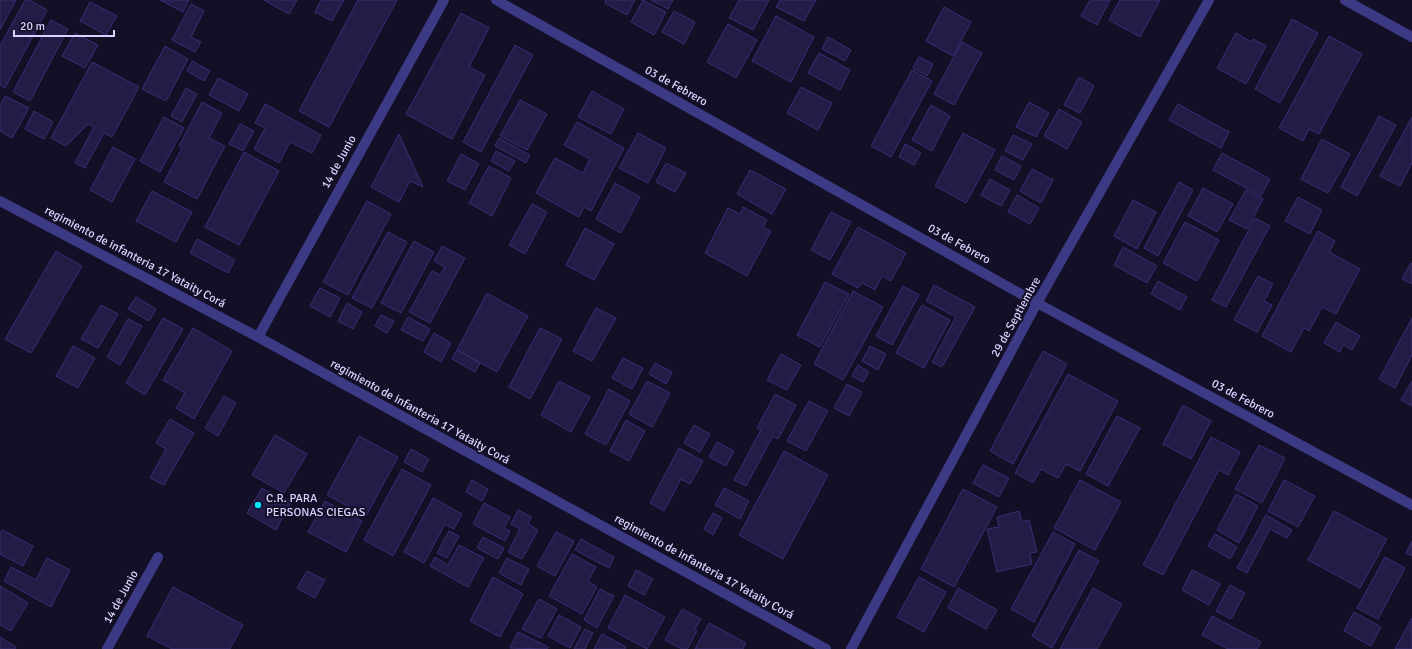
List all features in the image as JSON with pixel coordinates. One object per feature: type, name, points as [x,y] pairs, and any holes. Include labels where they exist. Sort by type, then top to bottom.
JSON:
[{"type":"street","name":"14 de Junio","points":[[258,337],[444,0]]},
{"type":"street","name":"03 de Febrero","points":[[496,0],[1038,303],[1412,505]]},
{"type":"street","name":"29 de Septiembre","points":[[851,649],[1038,303],[1209,0]]},
{"type":"street","points":[[1345,0],[1412,38]]},
{"type":"street","name":"regimiento de infanteria 17 Yataity Corá","points":[[0,201],[258,337],[826,649]]},
{"type":"street","name":"14 de Junio","points":[[107,649],[158,557]]},
{"type":"building","points":[[0,0],[16,0],[0,30]]},
{"type":"building","points":[[25,0],[29,0],[47,10],[5,88],[0,85],[0,46]]},
{"type":"building","points":[[160,0],[189,0],[183,12]]},
{"type":"building","points":[[264,0],[297,0],[289,14]]},
{"type":"building","points":[[321,0],[344,0],[332,21],[315,12]]},
{"type":"building","points":[[358,0],[397,0],[329,127],[299,111]]},
{"type":"building","points":[[606,0],[635,0],[627,15],[605,3]]},
{"type":"building","points":[[643,0],[666,12],[654,35],[631,22]]},
{"type":"building","points":[[651,0],[673,0],[668,9]]},
{"type":"building","points":[[739,0],[769,0],[753,30],[729,18]]},
{"type":"building","points":[[780,0],[816,0],[804,21],[776,7]]},
{"type":"building","points":[[1090,0],[1110,0],[1097,25],[1081,16]]},
{"type":"building","points":[[1120,0],[1160,0],[1140,37],[1109,20]]},
{"type":"building","points":[[90,2],[117,16],[106,35],[80,21]]},
{"type":"building","points":[[191,4],[204,11],[191,37],[201,42],[195,52],[172,40]]},
{"type":"building","points":[[944,7],[971,22],[953,56],[926,41]]},
{"type":"building","points":[[674,11],[695,22],[684,44],[662,32]]},
{"type":"building","points":[[461,13],[489,28],[469,67],[485,75],[452,139],[406,114]]},
{"type":"building","points":[[776,16],[814,37],[791,82],[752,61]]},
{"type":"building","points":[[1292,19],[1318,33],[1280,103],[1255,89]]},
{"type":"building","points":[[51,20],[68,29],[30,101],[13,92]]},
{"type":"building","points":[[728,24],[757,40],[736,78],[707,62]]},
{"type":"building","points":[[75,33],[98,45],[85,68],[62,56]]},
{"type":"building","points":[[1236,33],[1251,42],[1253,39],[1266,46],[1246,84],[1217,68]]},
{"type":"building","points":[[1329,36],[1362,54],[1319,134],[1309,129],[1303,141],[1279,128]]},
{"type":"building","points":[[828,37],[851,50],[845,61],[822,49]]},
{"type":"building","points":[[962,42],[982,53],[954,105],[934,94]]},
{"type":"building","points":[[515,45],[533,55],[481,152],[463,142]]},
{"type":"building","points":[[165,46],[188,59],[166,101],[142,89]]},
{"type":"building","points":[[819,53],[850,70],[840,90],[808,73]]},
{"type":"building","points":[[919,57],[933,64],[927,76],[913,68]]},
{"type":"building","points":[[192,61],[210,71],[204,81],[187,71]]},
{"type":"building","points":[[92,62],[139,87],[112,137],[104,133],[85,168],[75,163],[94,127],[88,124],[66,146],[51,138]]},
{"type":"building","points":[[912,70],[932,81],[891,157],[871,146]]},
{"type":"building","points":[[1079,77],[1094,86],[1080,113],[1064,105]]},
{"type":"building","points":[[218,78],[248,94],[239,111],[209,95]]},
{"type":"building","points":[[801,87],[832,103],[818,130],[787,113]]},
{"type":"building","points":[[186,88],[197,94],[182,122],[171,116]]},
{"type":"building","points":[[592,91],[624,109],[611,134],[578,117]]},
{"type":"building","points":[[5,96],[29,108],[12,138],[0,131],[0,106]]},
{"type":"building","points":[[520,100],[547,114],[527,150],[500,136]]},
{"type":"building","points":[[202,102],[222,113],[209,138],[225,146],[197,199],[164,182],[182,148],[179,146]]},
{"type":"building","points":[[1029,102],[1049,113],[1036,137],[1016,127]]},
{"type":"building","points":[[265,104],[321,135],[312,153],[290,142],[279,163],[254,149],[265,128],[255,123]]},
{"type":"building","points":[[1178,104],[1229,132],[1221,148],[1169,120]]},
{"type":"building","points":[[931,105],[950,116],[932,151],[912,140]]},
{"type":"building","points":[[1059,109],[1082,122],[1067,149],[1044,136]]},
{"type":"building","points":[[34,111],[53,122],[44,139],[25,129]]},
{"type":"building","points":[[1379,116],[1396,125],[1357,196],[1341,187]]},
{"type":"building","points":[[164,117],[184,128],[160,172],[140,161]]},
{"type":"building","points":[[1412,117],[1412,163],[1400,186],[1380,176]]},
{"type":"building","points":[[577,122],[624,148],[591,211],[584,207],[579,217],[536,193],[555,158],[583,173],[590,159],[564,145]]},
{"type":"building","points":[[240,124],[254,131],[243,151],[229,144]]},
{"type":"building","points":[[638,133],[666,148],[648,183],[619,168]]},
{"type":"building","points":[[963,133],[995,150],[966,203],[935,186]]},
{"type":"building","points":[[399,134],[423,187],[410,181],[399,202],[371,187]]},
{"type":"building","points":[[1013,135],[1032,144],[1023,160],[1005,151]]},
{"type":"building","points":[[499,138],[530,155],[526,163],[495,146]]},
{"type":"building","points":[[1322,139],[1350,154],[1328,193],[1301,179]]},
{"type":"building","points":[[905,144],[921,153],[914,165],[899,157]]},
{"type":"building","points":[[113,147],[135,159],[112,202],[90,190]]},
{"type":"building","points":[[496,151],[515,161],[509,171],[491,161]]},
{"type":"building","points":[[244,152],[279,171],[239,245],[205,227]]},
{"type":"building","points":[[1222,153],[1270,179],[1261,196],[1213,170]]},
{"type":"building","points":[[461,154],[479,164],[465,190],[447,181]]},
{"type":"building","points":[[1002,156],[1021,166],[1014,180],[995,170]]},
{"type":"building","points":[[666,163],[686,173],[675,192],[656,182]]},
{"type":"building","points":[[489,166],[511,178],[492,216],[469,203]]},
{"type":"building","points":[[1032,169],[1053,180],[1041,203],[1020,191]]},
{"type":"building","points":[[750,170],[786,189],[772,214],[737,194]]},
{"type":"building","points":[[990,179],[1010,190],[1001,206],[981,195]]},
{"type":"building","points":[[1179,182],[1193,190],[1158,256],[1144,248]]},
{"type":"building","points":[[615,183],[640,197],[621,233],[596,219]]},
{"type":"building","points":[[1203,188],[1233,204],[1217,232],[1188,216]]},
{"type":"building","points":[[1246,190],[1263,199],[1247,229],[1229,220]]},
{"type":"building","points":[[152,191],[192,212],[176,242],[136,221]]},
{"type":"building","points":[[1017,195],[1039,208],[1030,224],[1008,212]]},
{"type":"building","points":[[1298,197],[1322,210],[1310,234],[1285,221]]},
{"type":"building","points":[[1133,200],[1156,212],[1137,249],[1114,236]]},
{"type":"building","points":[[367,201],[391,214],[348,295],[323,282]]},
{"type":"building","points":[[532,204],[547,212],[525,254],[509,245]]},
{"type":"building","points":[[743,207],[767,220],[763,227],[771,231],[747,276],[705,253],[728,208],[740,214]]},
{"type":"building","points":[[831,212],[851,222],[830,260],[811,250]]},
{"type":"building","points":[[1255,218],[1270,226],[1226,307],[1212,300]]},
{"type":"building","points":[[1185,222],[1219,240],[1197,281],[1163,263]]},
{"type":"building","points":[[858,227],[906,253],[891,281],[882,276],[875,290],[862,283],[858,288],[832,274]]},
{"type":"building","points":[[585,228],[614,244],[594,280],[566,265]]},
{"type":"building","points":[[1318,231],[1335,241],[1329,252],[1360,269],[1336,314],[1322,307],[1309,331],[1304,328],[1291,352],[1262,336]]},
{"type":"building","points":[[388,232],[407,242],[372,308],[352,298]]},
{"type":"building","points":[[197,239],[235,260],[228,273],[190,253]]},
{"type":"building","points":[[414,241],[434,252],[401,313],[381,303]]},
{"type":"building","points":[[442,246],[465,258],[430,323],[409,312],[432,271],[440,275],[445,267],[434,261]]},
{"type":"building","points":[[1123,247],[1157,266],[1147,283],[1114,265]]},
{"type":"building","points":[[56,251],[82,266],[31,353],[5,339]]},
{"type":"building","points":[[1411,263],[1412,264],[1412,284],[1402,279]]},
{"type":"building","points":[[1258,276],[1273,284],[1264,301],[1272,305],[1257,332],[1234,320]]},
{"type":"building","points":[[1158,281],[1187,297],[1180,310],[1151,294]]},
{"type":"building","points":[[825,282],[849,294],[820,347],[797,335]]},
{"type":"building","points":[[934,285],[975,307],[942,367],[932,362],[956,317],[926,301]]},
{"type":"building","points":[[903,286],[919,295],[892,345],[876,336]]},
{"type":"building","points":[[320,288],[340,298],[330,317],[310,306]]},
{"type":"building","points":[[853,291],[883,307],[843,380],[814,364]]},
{"type":"building","points":[[487,293],[528,316],[497,372],[457,350]]},
{"type":"building","points":[[136,297],[156,309],[149,321],[128,309]]},
{"type":"building","points":[[347,303],[362,312],[353,329],[338,321]]},
{"type":"building","points":[[101,305],[118,314],[98,348],[81,339]]},
{"type":"building","points":[[922,305],[950,320],[924,368],[896,353]]},
{"type":"building","points":[[596,308],[616,318],[592,361],[573,351]]},
{"type":"building","points":[[381,315],[394,321],[387,333],[375,326]]},
{"type":"building","points":[[408,317],[430,329],[423,341],[401,330]]},
{"type":"building","points":[[163,318],[183,329],[145,395],[126,383]]},
{"type":"building","points":[[1412,318],[1412,355],[1395,388],[1379,379]]},
{"type":"building","points":[[128,319],[142,326],[120,365],[107,357]]},
{"type":"building","points":[[1336,322],[1360,336],[1352,350],[1343,345],[1340,352],[1324,343]]},
{"type":"building","points":[[193,328],[232,351],[194,419],[176,408],[185,393],[163,380]]},
{"type":"building","points":[[540,328],[562,339],[530,399],[509,387]]},
{"type":"building","points":[[434,333],[451,343],[441,362],[424,352]]},
{"type":"building","points":[[73,346],[95,358],[78,388],[56,376]]},
{"type":"building","points":[[870,346],[886,354],[878,370],[862,361]]},
{"type":"building","points":[[457,350],[480,363],[475,372],[452,359]]},
{"type":"building","points":[[1043,351],[1067,364],[1013,464],[990,451]]},
{"type":"building","points":[[781,354],[801,365],[787,390],[767,380]]},
{"type":"building","points":[[623,358],[643,368],[632,389],[612,378]]},
{"type":"building","points":[[655,363],[672,372],[666,384],[649,374]]},
{"type":"building","points":[[858,365],[869,372],[863,382],[852,376]]},
{"type":"building","points":[[1068,374],[1118,401],[1080,471],[1066,464],[1058,478],[1041,469],[1033,483],[1015,473]]},
{"type":"building","points":[[559,381],[590,397],[571,432],[541,415]]},
{"type":"building","points":[[647,381],[670,393],[652,427],[629,414]]},
{"type":"building","points":[[1412,381],[1412,406],[1401,400]]},
{"type":"building","points":[[847,384],[862,392],[849,416],[834,408]]},
{"type":"building","points":[[609,389],[630,401],[606,445],[585,434]]},
{"type":"building","points":[[775,394],[796,405],[778,439],[773,436],[746,486],[734,480],[761,430],[757,428]]},
{"type":"building","points":[[224,396],[236,403],[218,436],[205,428]]},
{"type":"building","points":[[809,401],[828,411],[806,451],[787,441]]},
{"type":"building","points":[[1183,405],[1211,421],[1191,459],[1163,444]]},
{"type":"building","points":[[1117,416],[1140,428],[1108,486],[1086,474]]},
{"type":"building","points":[[170,419],[194,433],[164,485],[150,478],[166,449],[156,443]]},
{"type":"building","points":[[626,420],[645,431],[629,461],[610,451]]},
{"type":"building","points":[[694,425],[710,434],[700,452],[684,443]]},
{"type":"building","points":[[275,435],[307,454],[284,493],[252,475]]},
{"type":"building","points":[[359,436],[398,457],[366,516],[327,495]]},
{"type":"building","points":[[1211,437],[1240,452],[1228,475],[1219,470],[1163,575],[1143,565]]},
{"type":"building","points":[[717,442],[734,451],[726,466],[709,457]]},
{"type":"building","points":[[1259,445],[1285,458],[1262,503],[1235,489]]},
{"type":"building","points":[[679,448],[703,461],[690,484],[681,479],[664,511],[650,503]]},
{"type":"building","points":[[411,449],[429,459],[422,472],[404,462]]},
{"type":"building","points":[[784,451],[828,475],[783,559],[739,535]]},
{"type":"building","points":[[983,465],[1009,478],[999,497],[973,483]]},
{"type":"building","points":[[402,469],[431,485],[393,556],[364,540]]},
{"type":"building","points":[[472,480],[488,489],[482,501],[466,492]]},
{"type":"building","points":[[1080,480],[1121,502],[1095,550],[1054,528]]},
{"type":"building","points":[[1284,480],[1315,496],[1298,527],[1268,511]]},
{"type":"building","points":[[262,488],[290,504],[276,530],[247,513]]},
{"type":"building","points":[[724,488],[749,501],[740,519],[715,505]]},
{"type":"building","points":[[963,489],[997,507],[954,587],[921,569]]},
{"type":"building","points":[[1236,494],[1258,506],[1239,543],[1217,530]]},
{"type":"building","points":[[433,498],[462,514],[454,529],[445,524],[424,563],[404,552]]},
{"type":"building","points":[[325,501],[362,521],[346,552],[308,532]]},
{"type":"building","points":[[484,503],[510,517],[504,528],[510,531],[505,541],[473,524]]},
{"type":"building","points":[[518,510],[531,517],[528,524],[538,530],[522,559],[508,552],[520,529],[511,524]]},
{"type":"building","points":[[1019,511],[1022,522],[1029,520],[1037,552],[1030,553],[1032,564],[997,572],[987,529],[999,527],[997,517]]},
{"type":"building","points":[[1334,511],[1387,539],[1360,588],[1308,560]]},
{"type":"building","points":[[713,513],[722,518],[713,535],[704,529]]},
{"type":"building","points":[[1266,515],[1292,530],[1287,538],[1270,529],[1247,573],[1237,568]]},
{"type":"building","points":[[2,530],[33,546],[23,566],[0,554],[0,533]]},
{"type":"building","points":[[449,531],[459,536],[447,558],[437,553]]},
{"type":"building","points":[[556,532],[574,541],[555,576],[537,566]]},
{"type":"building","points":[[1053,532],[1075,544],[1034,622],[1011,609]]},
{"type":"building","points":[[1215,534],[1237,547],[1230,559],[1208,546]]},
{"type":"building","points":[[483,537],[504,548],[498,559],[477,548]]},
{"type":"building","points":[[581,539],[614,557],[609,568],[575,550]]},
{"type":"building","points":[[1412,541],[1412,556],[1406,553]]},
{"type":"building","points":[[459,545],[484,558],[468,587],[430,566],[435,557],[448,565]]},
{"type":"building","points":[[1079,550],[1099,561],[1052,648],[1032,636]]},
{"type":"building","points":[[572,554],[596,567],[588,581],[597,587],[582,614],[549,596]]},
{"type":"building","points":[[1385,557],[1405,568],[1378,619],[1357,608]]},
{"type":"building","points":[[47,558],[70,570],[51,607],[4,581],[11,567],[36,580]]},
{"type":"building","points":[[507,558],[529,569],[521,585],[499,573]]},
{"type":"building","points":[[636,570],[653,579],[644,595],[628,586]]},
{"type":"building","points":[[1192,570],[1220,584],[1209,605],[1182,590]]},
{"type":"building","points":[[307,571],[325,580],[315,598],[297,588]]},
{"type":"building","points":[[493,577],[523,594],[500,637],[470,621]]},
{"type":"building","points":[[919,577],[946,592],[924,632],[897,617]]},
{"type":"building","points":[[1230,585],[1245,593],[1231,619],[1216,611]]},
{"type":"building","points":[[0,586],[28,603],[11,631],[0,625]]},
{"type":"building","points":[[173,587],[243,625],[230,649],[172,649],[147,636]]},
{"type":"building","points":[[958,588],[997,610],[986,629],[948,608]]},
{"type":"building","points":[[1093,588],[1122,604],[1097,649],[1060,649]]},
{"type":"building","points":[[600,589],[614,596],[597,628],[584,620]]},
{"type":"building","points":[[625,595],[665,617],[647,649],[608,628]]},
{"type":"building","points":[[539,599],[557,609],[541,638],[522,629]]},
{"type":"building","points":[[682,609],[701,619],[695,629],[697,631],[687,649],[682,649],[665,640]]},
{"type":"building","points":[[1354,612],[1381,627],[1371,646],[1344,631]]},
{"type":"building","points":[[559,615],[581,627],[570,648],[548,636]]},
{"type":"building","points":[[1212,616],[1261,642],[1257,649],[1228,649],[1202,635]]},
{"type":"building","points":[[1412,618],[1412,649],[1395,649]]},
{"type":"building","points":[[709,623],[746,643],[743,649],[695,649]]},
{"type":"building","points":[[585,629],[593,633],[585,649],[574,649]]},
{"type":"building","points":[[518,632],[548,647],[547,649],[510,648]]},
{"type":"building","points":[[602,634],[626,647],[625,649],[594,649]]},
{"type":"building","points":[[0,637],[16,647],[15,649],[0,649]]},
{"type":"place","name":"C.R. PARA PERSONAS CIEGAS","points":[[258,505]]}]
